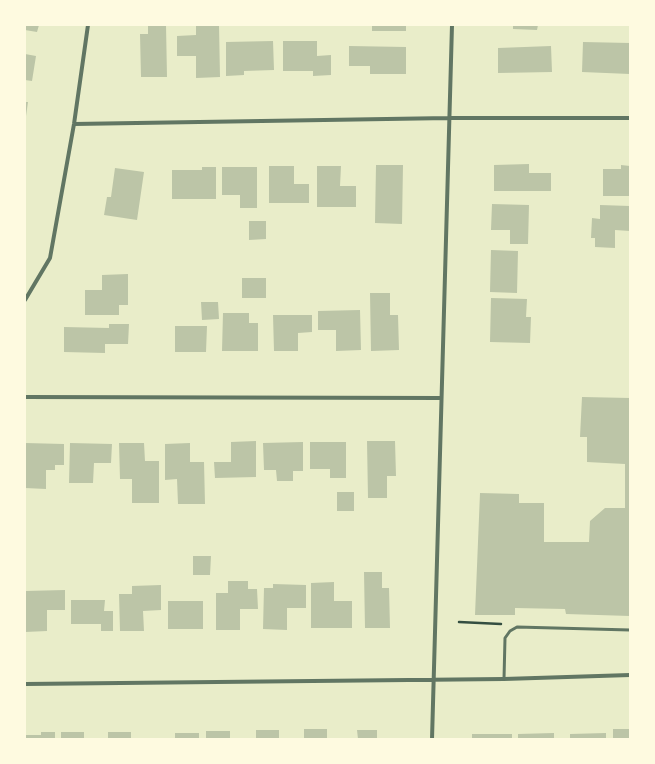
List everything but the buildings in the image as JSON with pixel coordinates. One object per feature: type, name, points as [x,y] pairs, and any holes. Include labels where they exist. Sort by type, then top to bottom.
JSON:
[{"type":"street","points":[[25,300],[50,258],[74,124],[88,25]]},
{"type":"street","points":[[432,739],[452,25]]},
{"type":"street","points":[[74,124],[449,118],[630,118]]},
{"type":"street","points":[[25,397],[441,398]]},
{"type":"street","points":[[25,684],[504,679],[630,674]]},
{"type":"lane","points":[[504,679],[505,638],[510,631],[517,627],[630,630]]},
{"type":"path","points":[[459,622],[501,624]]}]
